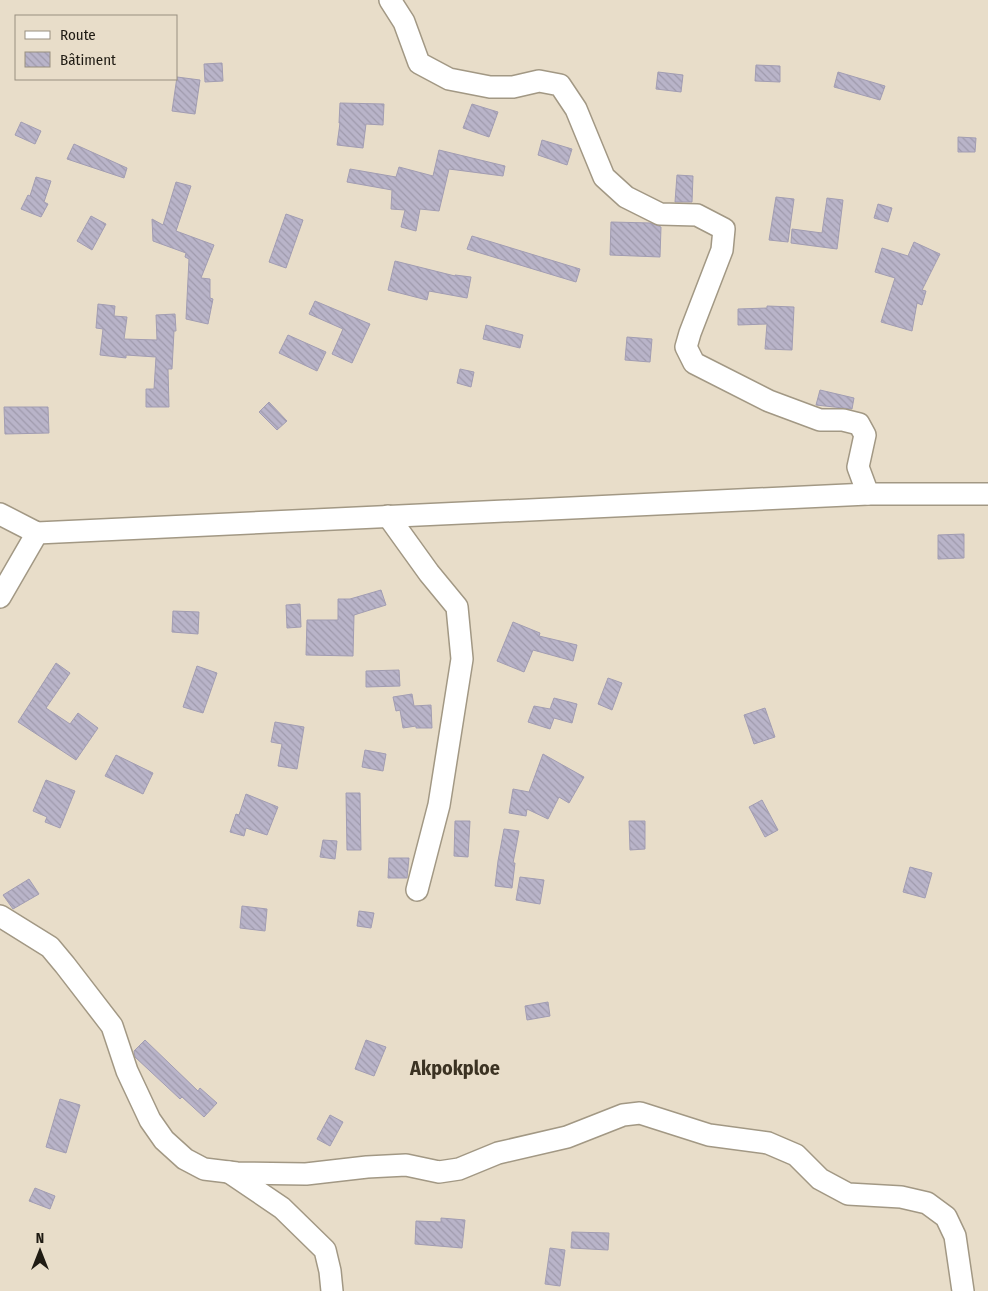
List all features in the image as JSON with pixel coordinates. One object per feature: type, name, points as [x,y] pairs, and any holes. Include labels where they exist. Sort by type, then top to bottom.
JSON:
[{"type":"street","points":[[390,0],[404,22],[419,62],[449,79],[490,87],[513,87],[539,81],[560,85],[576,109],[604,177],[626,198],[660,214],[697,215],[724,229],[722,250],[686,348],[694,363],[769,401],[820,420],[843,420],[860,424],[865,435],[858,467],[868,494]]},
{"type":"street","points":[[0,514],[37,533],[868,494],[988,494]]},
{"type":"street","points":[[388,516],[428,573],[457,607],[462,659],[439,805],[417,890]]},
{"type":"street","points":[[0,597],[37,533]]},
{"type":"street","points":[[0,916],[50,947],[112,1026],[127,1071],[150,1120],[164,1140],[185,1159],[204,1169],[229,1172],[306,1174],[367,1167],[406,1166],[439,1172],[459,1169],[498,1153],[567,1137],[623,1115],[640,1112],[709,1135],[768,1142],[796,1155],[820,1179],[848,1194],[901,1197],[927,1203],[946,1217],[955,1236],[963,1291]]},
{"type":"street","points":[[229,1172],[282,1208],[325,1250],[332,1291]]},
{"type":"building","points":[[222,63],[223,81],[205,82],[204,64]]},
{"type":"building","points":[[756,65],[780,66],[780,82],[755,81]]},
{"type":"building","points":[[658,72],[683,75],[681,92],[656,89]]},
{"type":"building","points":[[838,72],[885,86],[880,100],[834,87]]},
{"type":"building","points":[[178,77],[200,80],[195,114],[172,111]]},
{"type":"building","points":[[340,103],[384,104],[383,125],[366,124],[363,148],[337,145]]},
{"type":"building","points":[[472,104],[498,112],[489,137],[463,128]]},
{"type":"building","points":[[21,122],[41,131],[35,144],[15,135]]},
{"type":"building","points":[[958,137],[976,138],[975,152],[958,152]]},
{"type":"building","points":[[542,140],[572,149],[567,165],[538,155]]},
{"type":"building","points":[[74,144],[127,168],[124,178],[67,159]]},
{"type":"building","points":[[439,150],[505,166],[503,176],[449,169],[439,211],[420,209],[416,231],[401,227],[405,210],[391,209],[392,190],[347,182],[350,169],[396,177],[399,167],[433,176]]},
{"type":"building","points":[[677,175],[693,176],[692,202],[675,202]]},
{"type":"building","points":[[36,177],[51,181],[44,202],[48,204],[41,217],[21,209],[28,195],[30,196]]},
{"type":"building","points":[[176,182],[191,186],[176,231],[214,245],[201,278],[210,279],[210,298],[213,299],[208,324],[186,319],[189,259],[185,257],[186,253],[153,241],[152,219],[163,225]]},
{"type":"building","points":[[776,197],[794,199],[788,242],[769,240]]},
{"type":"building","points":[[827,198],[843,200],[837,249],[791,243],[792,229],[822,233]]},
{"type":"building","points":[[878,204],[892,208],[888,222],[874,218]]},
{"type":"building","points":[[286,214],[303,220],[286,268],[269,262]]},
{"type":"building","points":[[91,216],[106,224],[92,250],[77,241]]},
{"type":"building","points":[[611,222],[651,223],[661,227],[660,257],[610,255]]},
{"type":"building","points":[[472,236],[580,269],[576,282],[467,249]]},
{"type":"building","points":[[914,242],[940,254],[922,290],[926,291],[922,305],[917,303],[912,331],[881,322],[895,278],[875,272],[882,248],[908,256]]},
{"type":"building","points":[[395,261],[455,276],[471,277],[467,298],[429,291],[427,300],[388,290]]},
{"type":"building","points":[[315,301],[370,324],[352,363],[332,354],[343,329],[309,314]]},
{"type":"building","points":[[98,304],[115,306],[114,316],[127,317],[124,339],[157,340],[156,315],[175,314],[176,331],[174,331],[172,369],[168,369],[169,407],[146,407],[146,389],[154,389],[156,357],[126,355],[126,358],[100,355],[103,329],[96,328]]},
{"type":"building","points":[[767,306],[794,307],[792,350],[765,349],[767,324],[738,325],[738,309],[767,308]]},
{"type":"building","points":[[486,325],[523,335],[520,348],[483,339]]},
{"type":"building","points":[[288,335],[326,352],[317,371],[279,353]]},
{"type":"building","points":[[627,337],[652,339],[650,362],[625,360]]},
{"type":"building","points":[[460,369],[474,372],[471,387],[457,383]]},
{"type":"building","points":[[820,390],[854,398],[852,409],[816,405]]},
{"type":"building","points":[[269,402],[287,421],[277,430],[259,412]]},
{"type":"building","points":[[4,407],[48,407],[49,433],[5,434]]},
{"type":"building","points":[[964,534],[964,558],[938,559],[938,535]]},
{"type":"building","points":[[381,590],[386,605],[354,615],[353,656],[306,655],[307,620],[338,620],[338,599],[350,599]]},
{"type":"building","points":[[300,604],[301,627],[287,628],[286,605]]},
{"type":"building","points":[[173,611],[199,612],[198,634],[172,632]]},
{"type":"building","points":[[513,622],[540,633],[539,636],[577,645],[573,661],[533,650],[524,672],[497,661]]},
{"type":"building","points":[[56,663],[70,673],[46,708],[70,724],[78,713],[98,728],[76,760],[18,722]]},
{"type":"building","points":[[197,666],[217,673],[203,713],[183,707]]},
{"type":"building","points":[[399,670],[400,686],[366,687],[366,671]]},
{"type":"building","points":[[608,678],[622,683],[612,710],[598,704]]},
{"type":"building","points":[[412,694],[414,706],[431,705],[432,728],[416,728],[416,726],[403,728],[400,710],[396,711],[393,697]]},
{"type":"building","points":[[554,698],[577,704],[572,723],[554,718],[550,729],[528,722],[534,706],[550,709]]},
{"type":"building","points":[[765,708],[775,737],[754,744],[744,715]]},
{"type":"building","points":[[275,722],[304,727],[297,769],[278,766],[282,744],[271,742]]},
{"type":"building","points":[[365,750],[386,754],[383,771],[362,767]]},
{"type":"building","points":[[543,754],[584,777],[569,803],[559,797],[548,819],[527,809],[526,816],[509,813],[513,789],[529,792]]},
{"type":"building","points":[[116,755],[153,773],[143,794],[105,776]]},
{"type":"building","points":[[46,780],[75,791],[60,828],[45,822],[47,817],[33,811]]},
{"type":"building","points":[[346,793],[360,793],[361,850],[347,850]]},
{"type":"building","points":[[246,794],[278,807],[267,835],[246,828],[244,836],[230,832],[236,814],[239,815]]},
{"type":"building","points":[[762,800],[778,830],[765,837],[749,807]]},
{"type":"building","points":[[455,821],[470,821],[468,857],[454,856]]},
{"type":"building","points":[[629,821],[645,821],[645,849],[630,850]]},
{"type":"building","points":[[504,829],[519,831],[513,863],[515,863],[512,888],[495,886]]},
{"type":"building","points":[[323,840],[337,841],[335,859],[320,857]]},
{"type":"building","points":[[389,858],[409,858],[407,878],[388,878]]},
{"type":"building","points":[[910,867],[932,873],[925,898],[903,892]]},
{"type":"building","points":[[520,877],[544,880],[540,904],[516,900]]},
{"type":"building","points":[[29,879],[39,894],[13,909],[3,895]]},
{"type":"building","points":[[242,906],[267,909],[265,931],[240,928]]},
{"type":"building","points":[[359,911],[374,913],[371,928],[357,926]]},
{"type":"building","points":[[548,1002],[550,1016],[527,1020],[525,1006]]},
{"type":"building","points":[[145,1040],[198,1091],[200,1088],[217,1103],[204,1117],[182,1097],[180,1099],[135,1057],[134,1051]]},
{"type":"building","points":[[366,1040],[386,1047],[374,1076],[355,1069]]},
{"type":"building","points":[[60,1099],[80,1105],[66,1153],[46,1147]]},
{"type":"building","points":[[330,1115],[343,1122],[330,1146],[317,1139]]},
{"type":"building","points":[[35,1188],[55,1196],[50,1209],[29,1201]]},
{"type":"building","points":[[441,1218],[465,1220],[462,1248],[415,1244],[416,1221],[441,1222]]},
{"type":"building","points":[[572,1232],[609,1233],[608,1250],[571,1248]]},
{"type":"building","points":[[550,1248],[565,1250],[560,1286],[545,1284]]},
{"type":"district","name":"Akpokploe","points":[[455,1068]]}]
